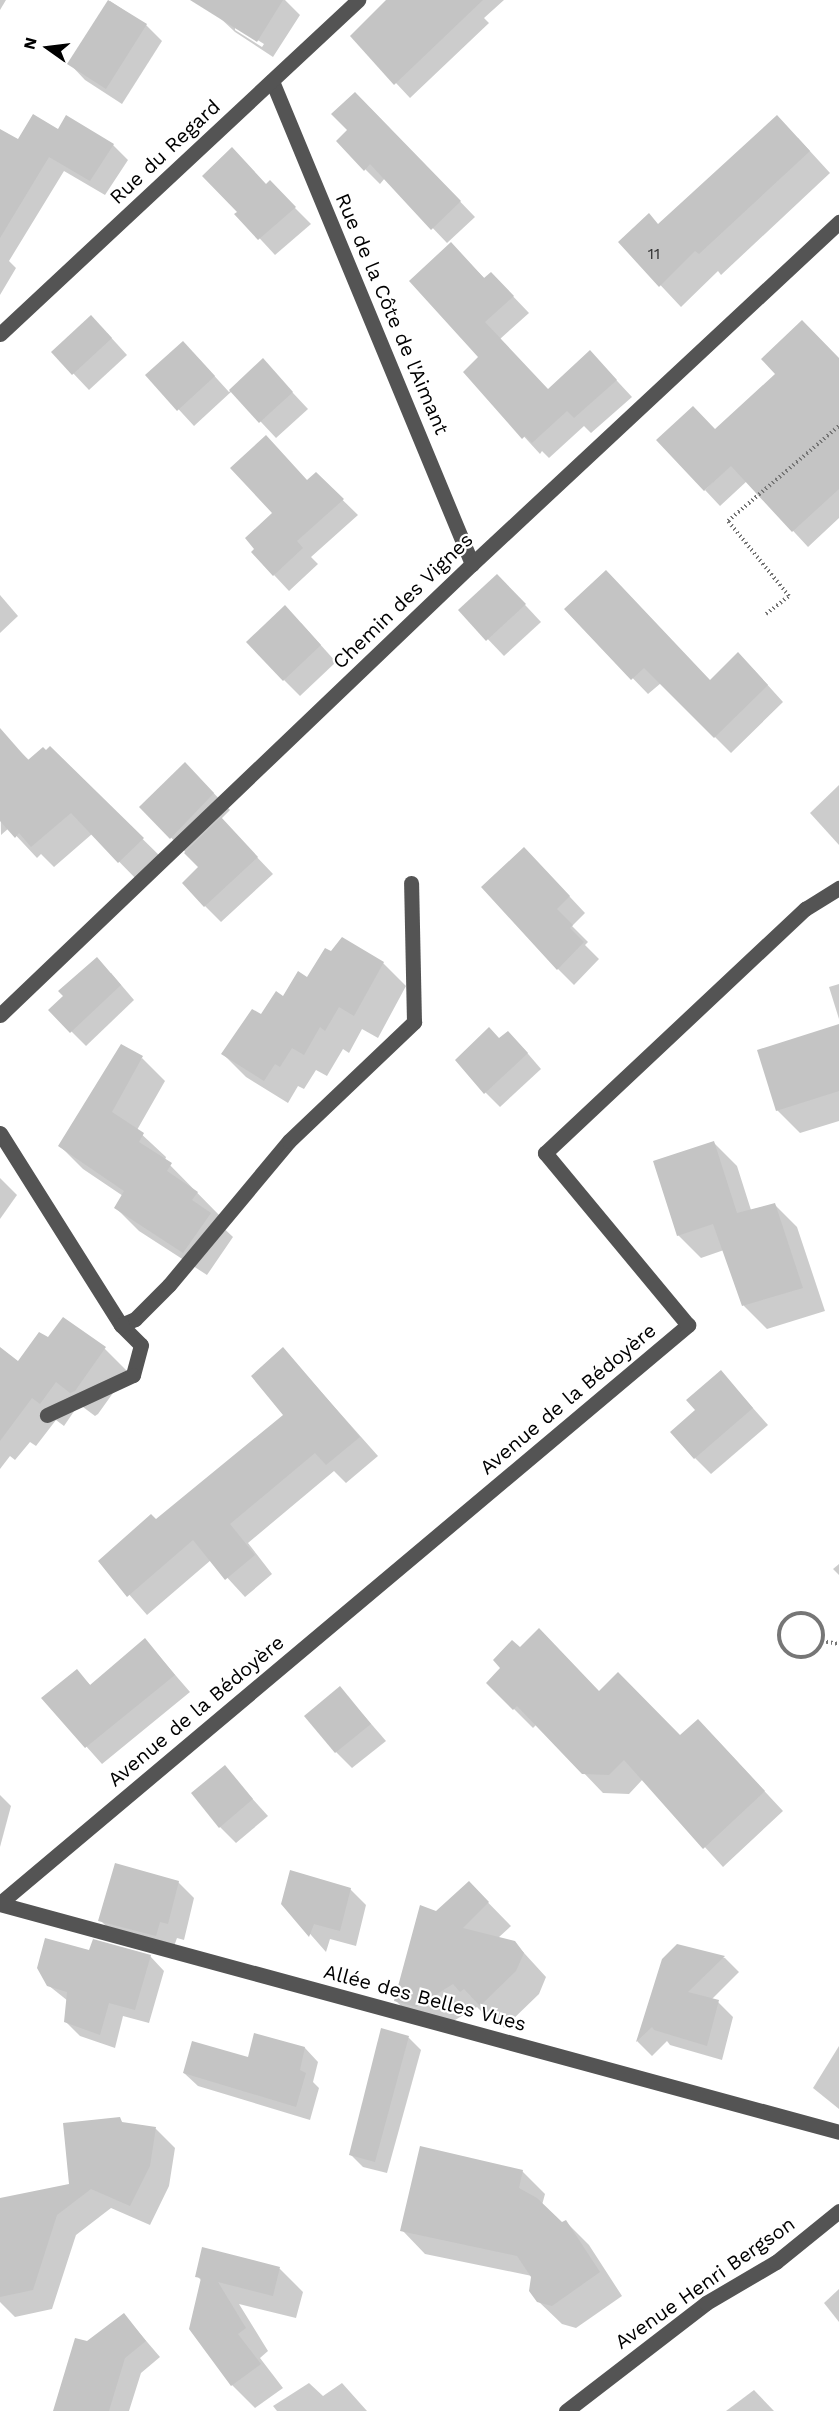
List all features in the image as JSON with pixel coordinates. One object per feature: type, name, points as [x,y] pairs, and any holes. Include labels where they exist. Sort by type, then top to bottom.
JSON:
[{"type":"street","name":"Rue du Regard","points":[[0,334],[358,0]]},
{"type":"street","name":"Rue de la Côte de l'Aimant","points":[[272,81],[472,564]]},
{"type":"street","name":"Chemin des Vignes","points":[[0,1015],[472,564],[839,222]]},
{"type":"street","points":[[121,1325],[135,1318],[169,1286],[288,1141],[414,1022],[411,883]]},
{"type":"street","name":"Avenue de la Bédoyère","points":[[0,1904],[688,1325],[545,1153],[805,909],[839,888]]},
{"type":"street","points":[[0,1133],[121,1325],[141,1345],[133,1376],[47,1415]]},
{"type":"street","name":"Allée des Belles Vues","points":[[0,1904],[839,2132]]},
{"type":"street","name":"Avenue Henri Bergson","points":[[566,2411],[706,2303],[776,2262],[839,2211]]},
{"type":"path","points":[[766,614],[789,596],[728,521],[839,426]]},
{"type":"path","points":[[795,1613],[809,1614],[820,1624],[823,1631],[822,1641],[810,1655],[796,1656],[790,1654],[781,1643],[780,1628],[783,1622],[795,1613]]},
{"type":"path","points":[[822,1641],[839,1644]]},
{"type":"building","points":[[108,0],[147,24],[106,89],[67,64]]},
{"type":"building","points":[[190,0],[283,0],[257,42]]},
{"type":"building","points":[[386,0],[483,0],[394,85],[350,36]]},
{"type":"building","points":[[355,92],[461,201],[431,230],[370,164],[364,171],[336,141],[347,130],[331,114]]},
{"type":"building","points":[[33,114],[58,129],[66,115],[114,144],[90,181],[49,157],[0,238],[0,129],[18,139]]},
{"type":"building","points":[[777,115],[810,151],[699,254],[695,251],[659,287],[618,242],[649,213],[658,224]]},
{"type":"building","points":[[232,147],[266,184],[270,180],[296,207],[258,240],[234,214],[237,212],[202,176]]},
{"type":"building","points":[[451,242],[484,278],[491,272],[514,296],[485,322],[548,389],[590,350],[617,380],[574,418],[567,411],[532,443],[525,436],[522,439],[463,372],[478,357],[409,281]]},
{"type":"building","points":[[91,315],[112,338],[72,375],[51,352]]},
{"type":"building","points":[[802,320],[839,358],[839,489],[792,532],[731,466],[704,491],[656,440],[693,406],[715,429],[775,374],[761,359]]},
{"type":"building","points":[[183,341],[215,376],[177,411],[145,375]]},
{"type":"building","points":[[263,358],[293,392],[259,423],[229,390]]},
{"type":"building","points":[[266,435],[307,480],[316,472],[344,499],[297,541],[303,548],[273,576],[251,552],[254,549],[245,538],[272,513],[230,468]]},
{"type":"building","points":[[606,570],[710,680],[738,652],[768,685],[714,738],[644,668],[631,680],[564,609]]},
{"type":"building","points":[[497,574],[526,604],[486,641],[458,610]]},
{"type":"building","points":[[285,605],[321,645],[283,681],[246,642]]},
{"type":"building","points":[[0,728],[28,760],[43,747],[46,750],[50,746],[144,838],[118,863],[71,813],[31,847],[19,833],[15,838],[0,821]]},
{"type":"building","points":[[185,762],[214,793],[170,839],[139,807]]},
{"type":"building","points":[[221,817],[258,857],[204,907],[182,883],[198,867],[184,853]]},
{"type":"building","points":[[524,847],[570,896],[557,909],[573,925],[570,928],[584,942],[557,970],[481,887]]},
{"type":"building","points":[[342,937],[384,962],[354,1016],[339,1007],[325,1031],[320,1027],[304,1055],[292,1048],[280,1067],[275,1064],[264,1081],[221,1054],[252,1009],[261,1014],[276,991],[283,996],[298,971],[307,977],[325,948],[331,951]]},
{"type":"building","points":[[97,957],[121,985],[70,1033],[48,1010],[63,996],[58,991]]},
{"type":"building","points":[[839,1024],[839,1091],[776,1111],[757,1050]]},
{"type":"building","points":[[489,1027],[499,1038],[508,1031],[528,1053],[484,1094],[455,1060]]},
{"type":"building","points":[[121,1044],[143,1056],[112,1112],[144,1133],[139,1142],[172,1163],[167,1171],[198,1192],[192,1200],[211,1213],[183,1253],[114,1208],[124,1191],[58,1146]]},
{"type":"building","points":[[714,1141],[737,1213],[775,1203],[803,1288],[742,1306],[713,1224],[677,1236],[653,1161]]},
{"type":"building","points":[[63,1317],[106,1347],[75,1391],[70,1393],[56,1382],[40,1404],[32,1398],[0,1441],[0,1347],[18,1361],[39,1332],[48,1337]]},
{"type":"building","points":[[283,1347],[360,1437],[326,1465],[315,1453],[230,1524],[255,1555],[225,1580],[193,1540],[127,1597],[98,1561],[151,1514],[156,1519],[283,1415],[251,1376]]},
{"type":"building","points":[[721,1370],[753,1408],[694,1459],[670,1432],[695,1410],[686,1400]]},
{"type":"building","points":[[539,1628],[599,1691],[618,1672],[680,1735],[698,1719],[765,1791],[703,1849],[624,1760],[609,1775],[582,1774],[517,1706],[513,1710],[486,1683],[500,1668],[493,1660],[512,1640],[520,1647]]},
{"type":"building","points":[[145,1638],[175,1675],[85,1748],[41,1698],[77,1669],[90,1685]]},
{"type":"building","points":[[340,1686],[371,1724],[335,1753],[304,1716]]},
{"type":"building","points":[[225,1765],[253,1799],[219,1828],[191,1793]]},
{"type":"building","points":[[115,1863],[179,1881],[168,1924],[160,1922],[156,1936],[98,1921]]},
{"type":"building","points":[[290,1870],[351,1888],[340,1931],[314,1924],[309,1937],[281,1904]]},
{"type":"building","points":[[469,1881],[489,1902],[463,1928],[515,1941],[524,1953],[516,1971],[480,2006],[464,1989],[460,1992],[453,1984],[416,2007],[394,2001],[420,1905],[436,1911]]},
{"type":"building","points":[[45,1938],[89,1950],[93,1939],[151,1955],[135,2010],[109,2003],[100,2035],[64,2022],[67,1992],[47,1986],[37,1968]]},
{"type":"building","points":[[677,1944],[725,1956],[688,1992],[719,2000],[707,2046],[654,2030],[652,2027],[636,2042],[662,1959]]},
{"type":"building","points":[[381,2028],[409,2036],[375,2162],[349,2155]]},
{"type":"building","points":[[254,2033],[305,2047],[300,2070],[306,2073],[296,2107],[183,2073],[192,2041],[248,2057]]},
{"type":"building","points":[[120,2117],[122,2122],[156,2127],[150,2166],[130,2206],[91,2189],[57,2215],[33,2290],[0,2297],[0,2198],[69,2184],[63,2123]]},
{"type":"building","points":[[420,2146],[523,2170],[519,2188],[537,2198],[562,2222],[566,2220],[600,2272],[552,2306],[537,2302],[529,2291],[531,2277],[517,2256],[400,2231]]},
{"type":"building","points":[[202,2247],[280,2267],[273,2296],[218,2282],[246,2328],[238,2334],[261,2364],[231,2386],[189,2329],[201,2278],[195,2277]]},
{"type":"building","points":[[124,2313],[146,2341],[125,2358],[109,2411],[53,2411],[75,2338],[87,2341]]}]
